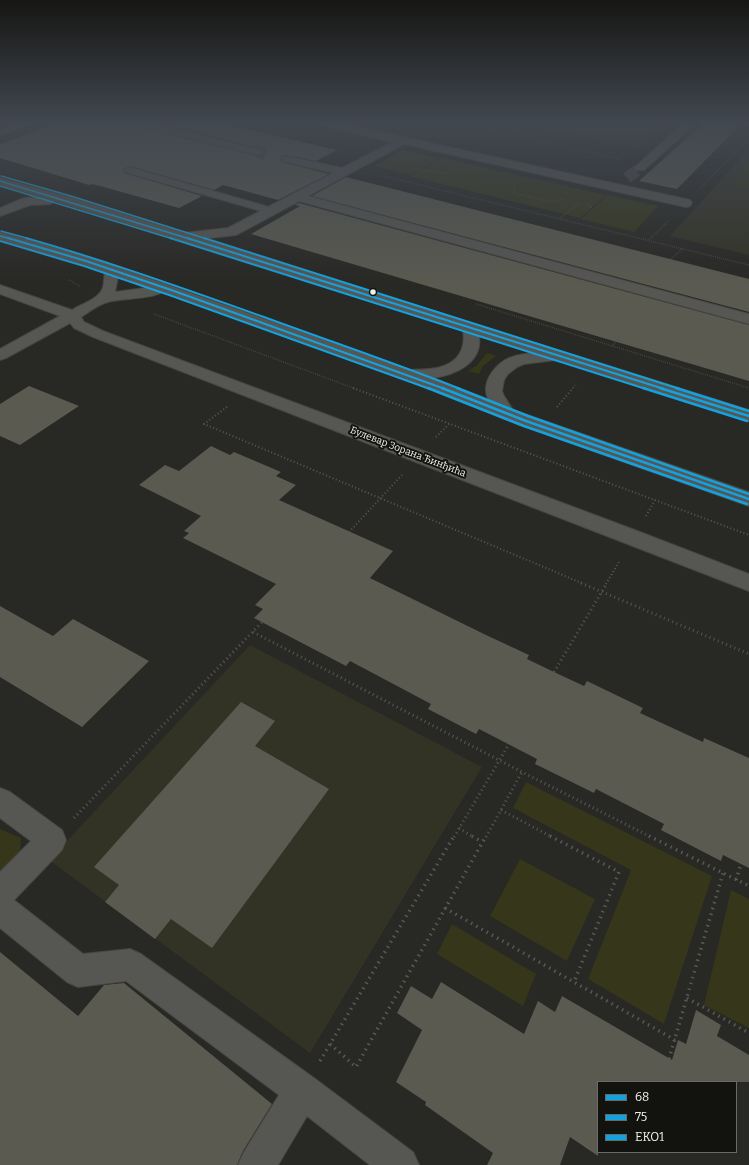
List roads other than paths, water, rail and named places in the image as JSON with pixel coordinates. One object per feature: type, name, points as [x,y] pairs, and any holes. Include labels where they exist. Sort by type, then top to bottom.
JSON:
[{"type":"street","points":[[184,237],[231,232],[334,177]]},
{"type":"street","points":[[568,177],[686,203]]},
{"type":"street","points":[[616,188],[627,178]]},
{"type":"street","points":[[0,197],[6,191],[7,186],[2,182]]},
{"type":"street","points":[[2,182],[184,237],[749,416]]},
{"type":"street","points":[[298,197],[749,319]]},
{"type":"street","points":[[0,212],[28,201],[69,201]]},
{"type":"street","points":[[231,232],[229,245],[231,252]]},
{"type":"street","points":[[0,236],[86,261],[161,287],[407,374],[507,414],[749,499]]},
{"type":"street","points":[[0,355],[104,298],[110,292],[112,287],[110,281],[112,271]]},
{"type":"street","points":[[104,298],[148,292],[161,287]]},
{"type":"street","name":"Булевар Зорана Ђинђића","points":[[0,289],[72,315],[79,325],[88,330],[633,537],[749,583]]},
{"type":"street","points":[[407,374],[422,375],[453,367],[465,358],[471,347],[472,339],[470,328]]},
{"type":"street","points":[[507,414],[495,396],[494,388],[496,379],[501,373],[516,361],[531,358],[561,357]]},
{"type":"street","points":[[0,801],[52,840],[0,893]]},
{"type":"street","points":[[0,908],[78,971],[130,965],[302,1090],[400,1165]]},
{"type":"street","points":[[257,1165],[302,1090]]},
{"type":"lane","points":[[156,177],[272,211]]}]
